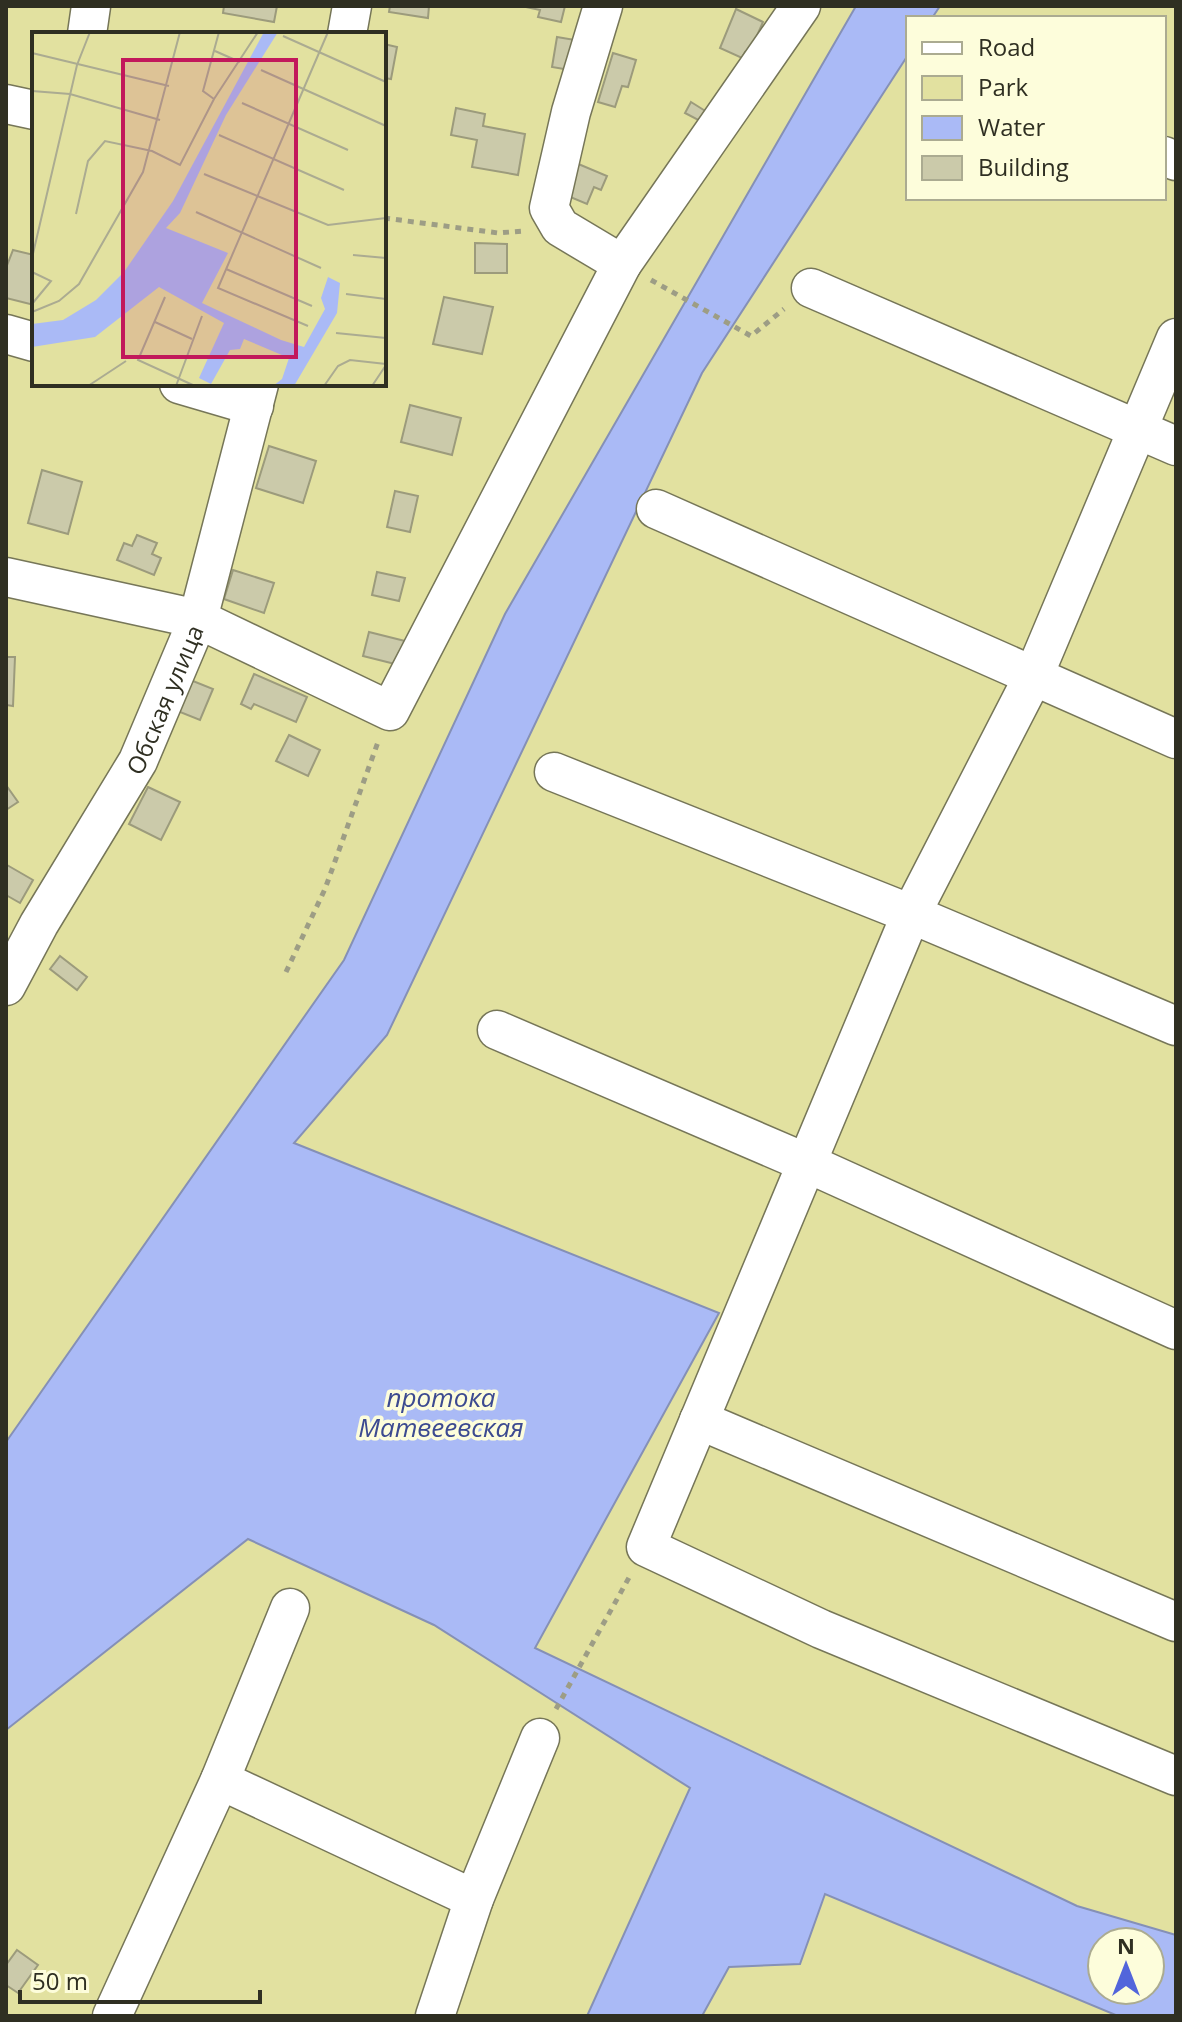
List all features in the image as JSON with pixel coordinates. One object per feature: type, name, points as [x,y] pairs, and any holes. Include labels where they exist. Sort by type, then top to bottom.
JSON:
[{"type":"street","points":[[87,32],[91,6]]},
{"type":"street","points":[[347,32],[352,6]]},
{"type":"street","points":[[603,6],[571,112],[549,208],[560,227],[622,264]]},
{"type":"street","points":[[6,577],[198,619],[390,711],[622,264],[792,9]]},
{"type":"street","points":[[6,104],[32,110]]},
{"type":"street","points":[[811,288],[1176,446]]},
{"type":"street","points":[[6,334],[32,341]]},
{"type":"street","points":[[1176,338],[1034,675],[911,914],[809,1164],[646,1547],[821,1629],[1176,1776]]},
{"type":"street","points":[[193,386],[256,395]]},
{"type":"street","name":"Обская улица","points":[[6,986],[39,924],[138,761],[198,619],[256,395]]},
{"type":"street","points":[[656,509],[1176,739]]},
{"type":"street","points":[[554,772],[911,914],[1176,1026]]},
{"type":"street","points":[[497,1030],[809,1164],[1176,1330]]},
{"type":"street","points":[[699,1420],[1176,1622]]},
{"type":"street","points":[[112,2016],[220,1780],[290,1608]]},
{"type":"street","points":[[435,2016],[474,1899],[540,1738]]},
{"type":"street","points":[[220,1780],[474,1899]]},
{"type":"path","points":[[386,218],[498,233],[560,227]]},
{"type":"path","points":[[622,264],[751,336],[811,288]]},
{"type":"path","points":[[286,972],[325,889],[390,711]]},
{"type":"path","points":[[540,1738],[646,1547]]},
{"type":"green space","points":[[6,6],[1176,6],[1176,2016],[6,2016]]},
{"type":"water","name":"протока Матвеевская","points":[[856,6],[940,6],[933,16],[906,16],[906,58],[702,373],[387,1035],[294,1143],[719,1313],[535,1648],[1077,1906],[1145,1926],[1086,1926],[1086,2003],[825,1894],[800,1964],[729,1967],[702,2016],[587,2016],[690,1788],[434,1625],[248,1539],[6,1730],[6,1442],[344,960],[505,614]]},
{"type":"water","name":"протока Матвеевская","points":[[1166,1932],[1176,1935],[1176,2016],[1118,2016],[1094,2006],[1166,2006]]},
{"type":"building","points":[[224,6],[277,6],[274,22],[223,13]]},
{"type":"building","points":[[390,6],[429,6],[428,18],[389,12]]},
{"type":"building","points":[[565,6],[561,22],[538,17],[540,10],[526,7]]},
{"type":"building","points":[[736,9],[763,22],[749,54],[745,52],[742,58],[720,48]]},
{"type":"building","points":[[557,37],[581,41],[576,71],[552,67]]},
{"type":"building","points":[[386,44],[397,47],[391,79],[386,78]]},
{"type":"building","points":[[613,53],[636,60],[628,87],[622,86],[615,107],[598,102]]},
{"type":"building","points":[[691,102],[707,112],[702,122],[685,113]]},
{"type":"building","points":[[456,108],[485,114],[483,126],[525,134],[518,175],[472,167],[477,140],[451,135]]},
{"type":"building","points":[[576,163],[607,176],[601,190],[594,187],[587,204],[563,194]]},
{"type":"building","points":[[475,243],[507,244],[507,273],[475,273]]},
{"type":"building","points":[[13,250],[32,255],[32,304],[6,298],[6,268]]},
{"type":"building","points":[[444,297],[493,307],[482,354],[433,344]]},
{"type":"building","points":[[410,405],[461,418],[452,455],[401,442]]},
{"type":"building","points":[[269,446],[316,461],[303,503],[256,488]]},
{"type":"building","points":[[42,470],[82,482],[68,534],[28,523]]},
{"type":"building","points":[[395,491],[418,496],[410,532],[387,527]]},
{"type":"building","points":[[137,535],[157,543],[152,554],[161,558],[154,575],[117,560],[124,543],[132,546]]},
{"type":"building","points":[[233,570],[274,583],[264,613],[224,599]]},
{"type":"building","points":[[377,572],[405,578],[399,601],[372,595]]},
{"type":"building","points":[[369,632],[413,643],[407,667],[363,656]]},
{"type":"building","points":[[6,657],[15,657],[13,706],[6,705]]},
{"type":"building","points":[[254,674],[307,697],[296,722],[254,704],[251,709],[241,704]]},
{"type":"building","points":[[183,677],[213,689],[200,720],[170,708]]},
{"type":"building","points":[[289,735],[320,750],[308,776],[276,761]]},
{"type":"building","points":[[6,785],[18,802],[6,810]]},
{"type":"building","points":[[148,787],[180,802],[161,840],[129,824]]},
{"type":"building","points":[[7,865],[33,880],[20,903],[6,895]]},
{"type":"building","points":[[60,956],[87,977],[77,990],[50,969]]},
{"type":"building","points":[[17,1950],[38,1965],[18,1993],[6,1985],[6,1965]]}]
